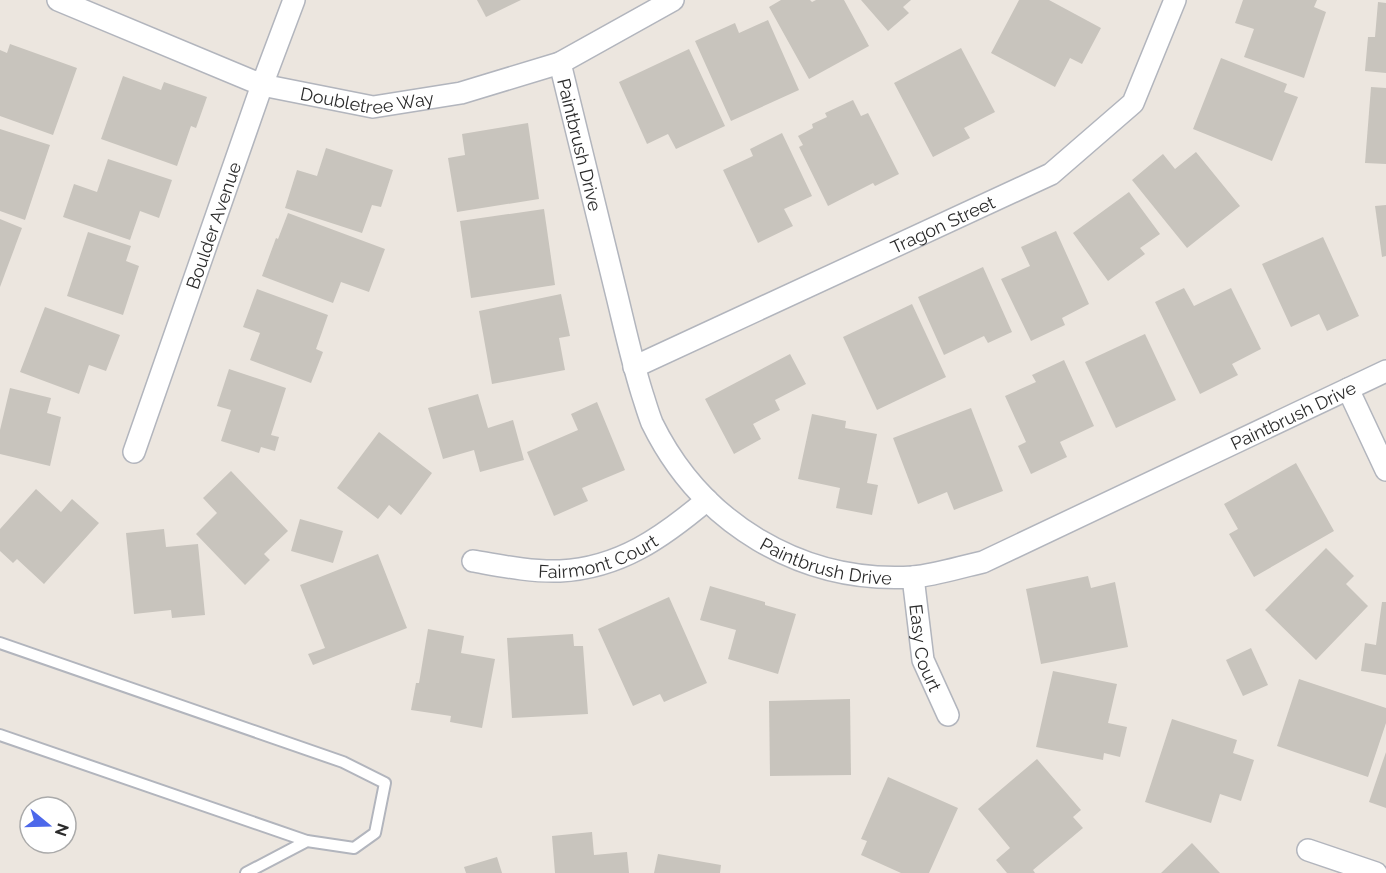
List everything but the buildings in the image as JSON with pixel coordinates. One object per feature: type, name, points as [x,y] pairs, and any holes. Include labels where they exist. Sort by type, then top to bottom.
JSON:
[{"type":"street","name":"Doubletree Way","points":[[58,0],[262,85],[373,107],[460,93],[560,63],[673,0]]},
{"type":"street","name":"Boulder Avenue","points":[[134,452],[262,85],[294,0]]},
{"type":"street","name":"Tragon Street","points":[[634,367],[1051,174],[1133,104],[1175,0]]},
{"type":"street","name":"Paintbrush Drive","points":[[560,63],[634,367],[651,421],[674,462],[707,500],[735,525],[767,545],[816,566],[864,576],[913,577],[984,562],[1386,371]]},
{"type":"street","points":[[1348,389],[1386,470]]},
{"type":"street","name":"Fairmont Court","points":[[473,561],[526,570],[562,571],[599,565],[640,550],[673,529],[707,500]]},
{"type":"street","name":"Easy Court","points":[[913,577],[923,660],[948,715]]},
{"type":"street","points":[[1308,850],[1376,873]]},
{"type":"lane","points":[[0,643],[343,762],[385,783],[375,833],[354,848],[307,841],[0,735]]},
{"type":"lane","points":[[246,873],[307,841]]}]
